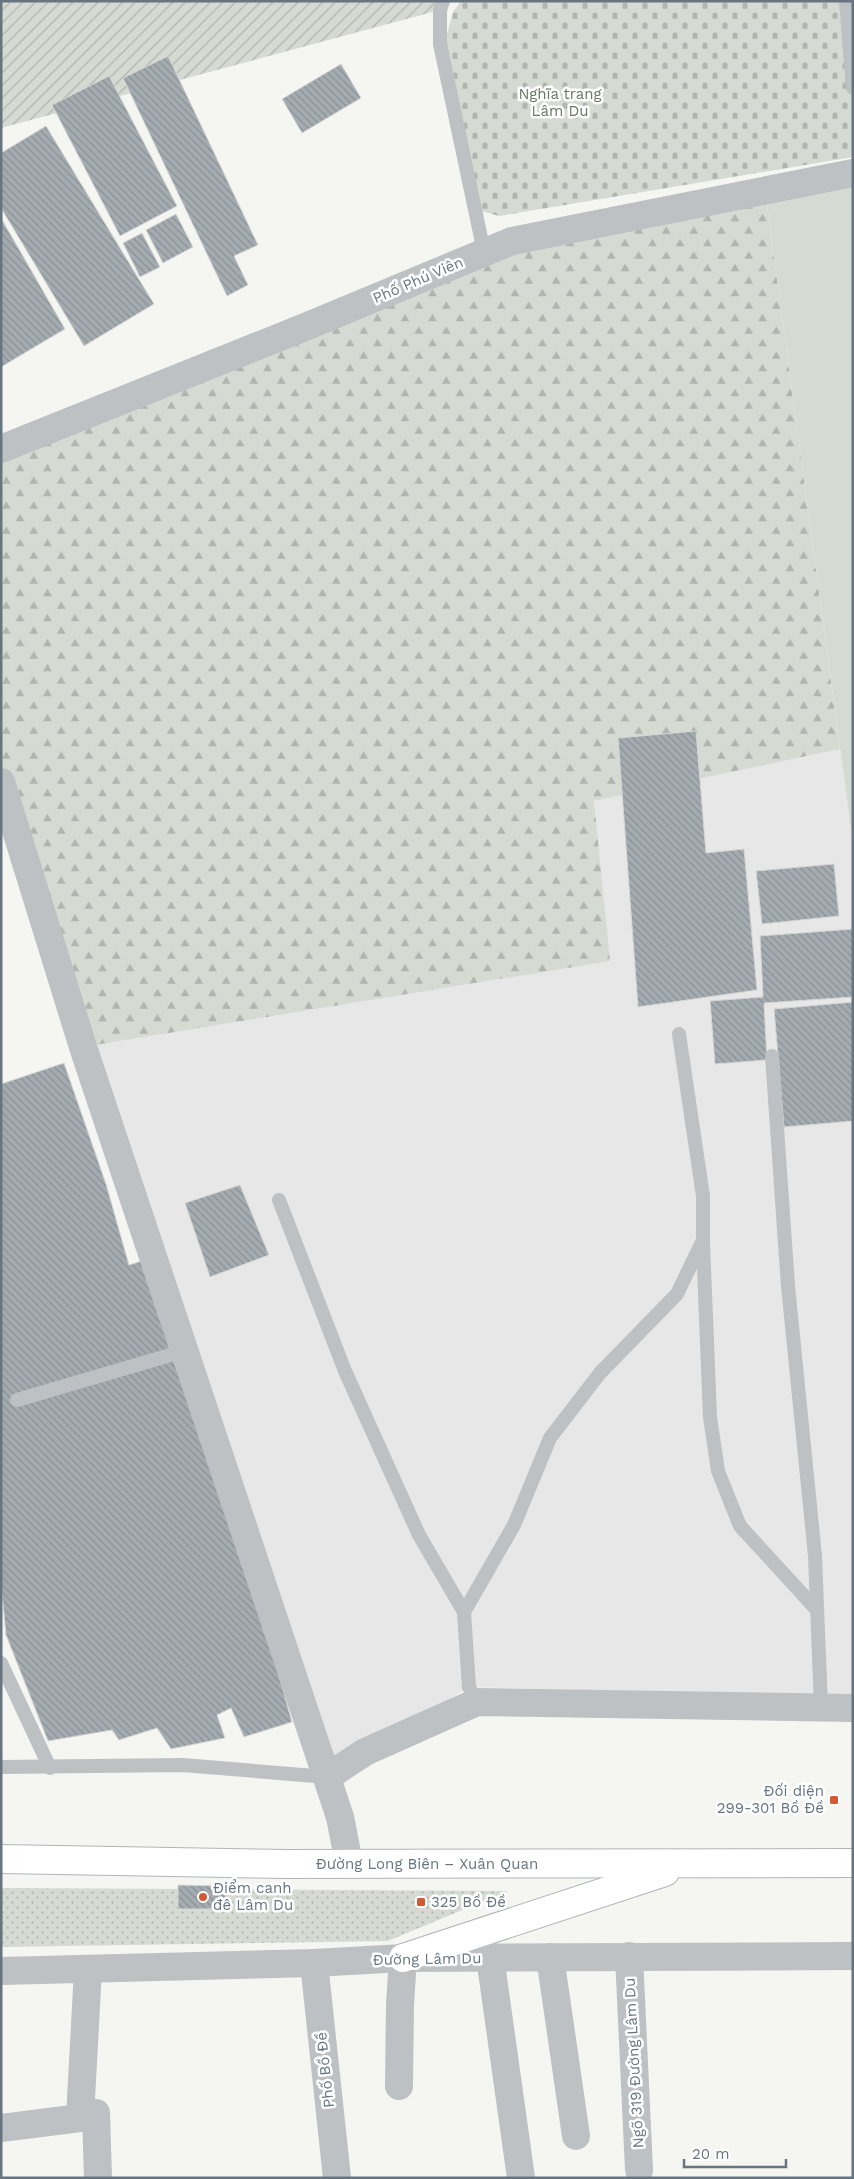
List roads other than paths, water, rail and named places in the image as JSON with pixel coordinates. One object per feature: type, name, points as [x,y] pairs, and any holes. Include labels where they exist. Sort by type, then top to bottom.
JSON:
[{"type":"main road","name":"Đường Long Biên – Xuân Quan","points":[[1,1859],[350,1864],[853,1863]]},
{"type":"main road","points":[[403,1958],[688,1864]]},
{"type":"street","name":"Phố Phú Viên","points":[[1,449],[305,327],[512,241],[853,172]]},
{"type":"street","points":[[1,782],[83,1047],[340,1817],[350,1864]]},
{"type":"street","points":[[326,1777],[365,1752],[477,1702],[853,1708]]},
{"type":"street","name":"Ngõ 319 Đường Lâm Du","points":[[629,1956],[640,2170]]},
{"type":"street","name":"Đường Lâm Du","points":[[1,1971],[314,1963],[403,1958],[853,1956]]},
{"type":"street","points":[[490,1957],[521,2178]]},
{"type":"street","points":[[550,1957],[576,2136]]},
{"type":"street","points":[[399,2086],[400,2005],[403,1958]]},
{"type":"street","name":"Phố Bồ Đề","points":[[314,1963],[337,2178]]},
{"type":"street","points":[[80,2118],[88,1969]]},
{"type":"street","points":[[1,2128],[80,2118],[96,2113],[98,2178]]},
{"type":"lane","points":[[443,1],[440,10],[440,44],[484,252]]},
{"type":"lane","points":[[846,1],[853,88]]},
{"type":"lane","points":[[679,1034],[703,1196],[710,1417],[718,1471],[740,1526],[817,1610]]},
{"type":"lane","points":[[772,1056],[788,1286],[815,1556],[821,1707]]},
{"type":"lane","points":[[279,1200],[345,1371],[419,1535],[464,1612],[469,1687],[477,1702]]},
{"type":"lane","points":[[464,1612],[514,1525],[550,1438],[600,1373],[676,1294],[703,1240]]},
{"type":"lane","points":[[17,1400],[184,1351]]},
{"type":"lane","points":[[1,1663],[50,1768]]},
{"type":"lane","points":[[1,1767],[50,1768],[183,1765],[326,1777]]},
{"type":"place","name":"Đối diện 299-301 Bồ Đề","points":[[834,1800]]},
{"type":"place","name":"Điểm canh đê Lâm Du","points":[[203,1897]]},
{"type":"place","name":"325 Bồ Đề","points":[[421,1902]]},
{"type":"park label","name":"Nghĩa trang Lâm Du","points":[[560,102]]}]
